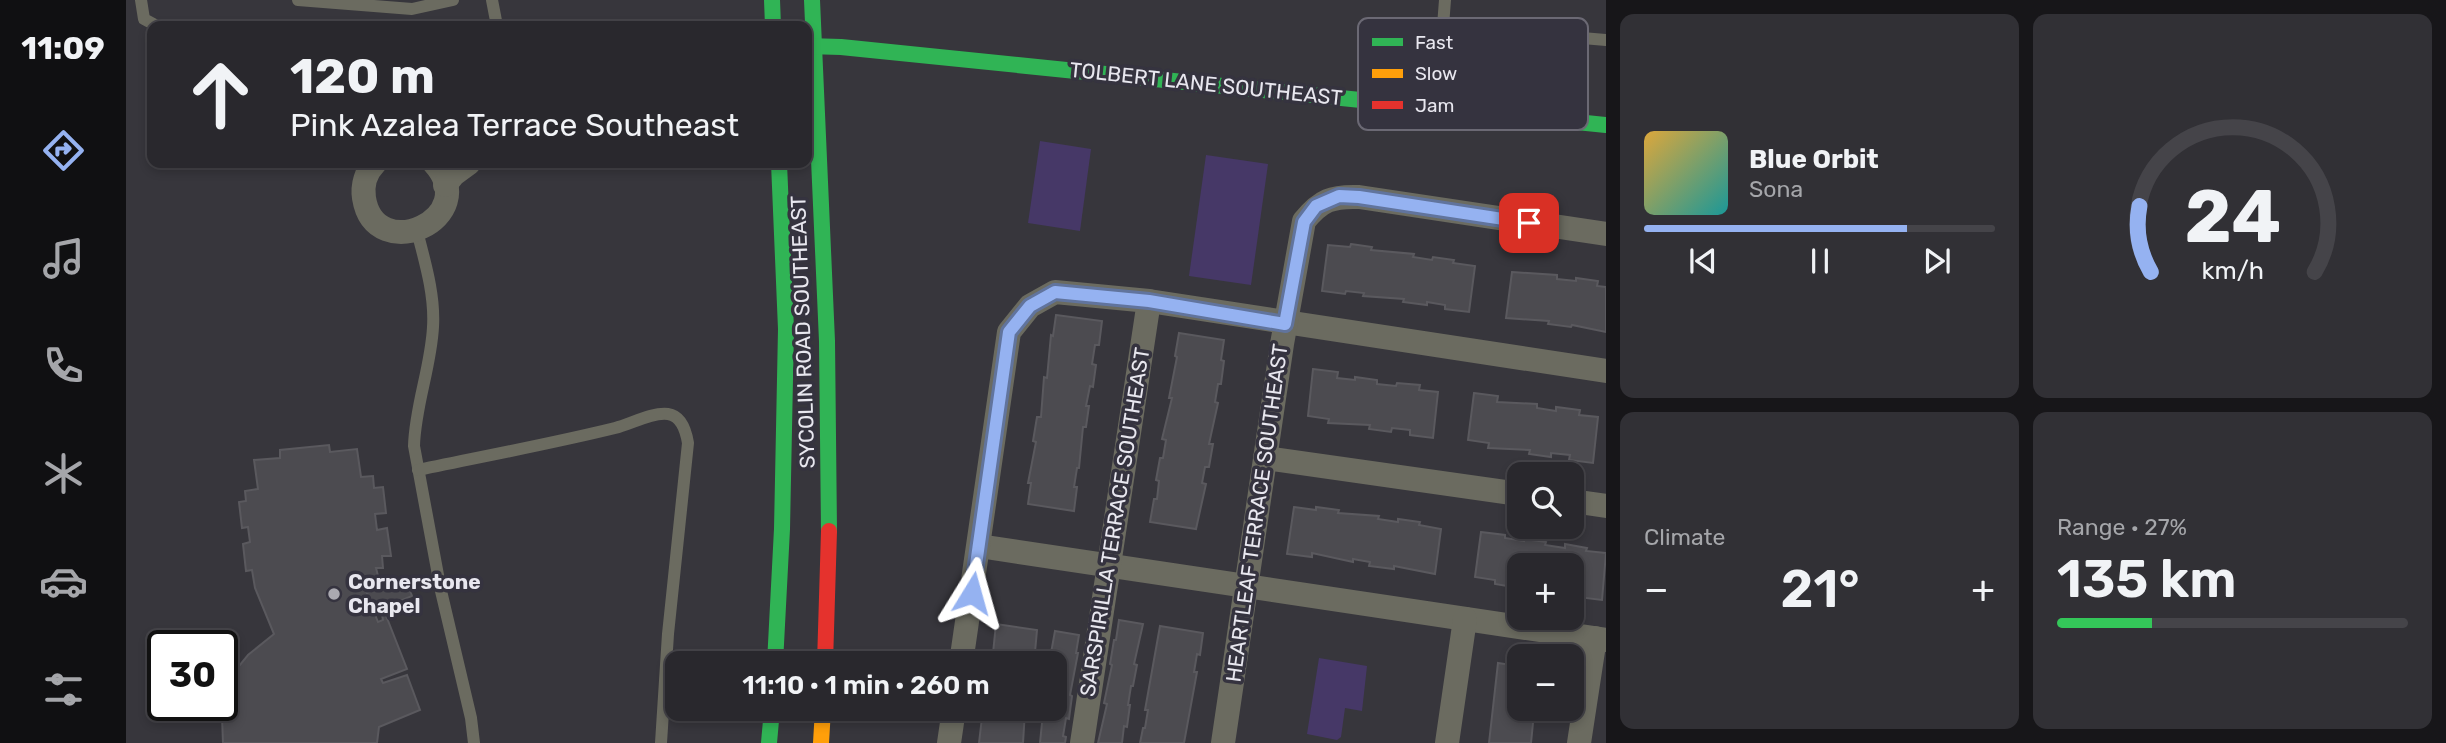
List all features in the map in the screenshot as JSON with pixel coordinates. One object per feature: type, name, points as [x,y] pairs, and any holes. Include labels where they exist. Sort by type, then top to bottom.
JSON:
[{"type":"main road","points":[[772,0],[773,21]]},
{"type":"main road","name":"SYCOLIN ROAD SOUTHEAST","points":[[812,0],[812,21]]},
{"type":"main road","name":"TOLBERT LANE SOUTHEAST","points":[[812,46],[1358,91]]},
{"type":"main road","name":"SYCOLIN ROAD SOUTHEAST","points":[[812,59],[827,341],[829,526],[825,651]]},
{"type":"main road","name":"TOLBERT LANE SOUTHEAST","points":[[1588,122],[1606,125]]},
{"type":"main road","name":"SYCOLIN ROAD SOUTHEAST","points":[[776,651],[782,529],[786,329],[779,168]]},
{"type":"main road","points":[[769,743],[771,721]]},
{"type":"main road","points":[[821,743],[822,721]]},
{"type":"street","points":[[369,168],[363,192],[365,205],[371,216],[388,229],[405,233],[428,226],[440,213],[446,197],[445,185],[438,168]]},
{"type":"street","points":[[445,185],[462,168]]},
{"type":"street","name":"HEARTLEAF TERRACE SOUTHEAST","points":[[1223,743],[1285,324],[1304,222],[1316,206],[1339,196],[1359,197],[1606,234]]},
{"type":"street","points":[[963,651],[1009,332],[1030,306],[1055,292],[1149,301],[1606,372]]},
{"type":"street","name":"SARSPIRILLA TERRACE SOUTHEAST","points":[[1082,743],[1149,301]]},
{"type":"street","points":[[1265,458],[1507,492]]},
{"type":"street","points":[[1584,503],[1606,506]]},
{"type":"street","points":[[979,546],[1600,639],[1579,743]]},
{"type":"street","points":[[1447,743],[1465,619]]},
{"type":"street","points":[[949,743],[952,721]]},
{"type":"lane","points":[[141,0],[144,19],[148,21]]},
{"type":"lane","points":[[298,0],[412,9],[453,0]]},
{"type":"lane","points":[[492,0],[496,21]]},
{"type":"lane","points":[[1444,18],[1445,0]]},
{"type":"lane","points":[[1588,38],[1606,40]]},
{"type":"lane","points":[[417,231],[433,309],[433,327],[414,446],[441,591],[471,718],[474,743]]},
{"type":"lane","points":[[418,470],[616,428],[657,415],[669,414],[679,419],[688,443],[668,634],[660,743]]},
{"type":"shaded area","points":[[1040,141],[1091,149],[1080,231],[1028,223]]},
{"type":"shaded area","points":[[1206,155],[1268,164],[1251,285],[1189,276]]},
{"type":"shaded area","points":[[1319,658],[1367,666],[1362,711],[1345,708],[1341,737],[1337,740],[1307,734]]},
{"type":"building","points":[[1351,244],[1372,247],[1371,250],[1414,254],[1413,257],[1432,260],[1433,257],[1454,260],[1453,263],[1475,266],[1469,312],[1445,309],[1445,305],[1427,302],[1427,305],[1403,302],[1404,299],[1363,296],[1364,293],[1322,291],[1328,245],[1350,247]]},
{"type":"building","points":[[1512,272],[1557,275],[1557,279],[1576,281],[1576,278],[1598,281],[1597,286],[1606,287],[1606,332],[1572,325],[1548,324],[1549,321],[1506,318]]},
{"type":"building","points":[[1056,315],[1102,321],[1099,345],[1095,345],[1092,364],[1096,365],[1093,387],[1090,386],[1086,406],[1089,406],[1074,487],[1077,487],[1074,511],[1028,504],[1031,483],[1028,483],[1036,442],[1033,441],[1037,417],[1041,417],[1044,377],[1047,378],[1051,335],[1053,336]]},
{"type":"building","points":[[1179,333],[1224,340],[1221,384],[1218,384],[1215,402],[1218,403],[1209,444],[1213,444],[1209,467],[1205,467],[1202,483],[1206,484],[1196,529],[1150,522],[1154,499],[1157,499],[1159,481],[1156,480],[1166,440],[1162,439],[1172,398],[1169,398]]},
{"type":"building","points":[[1313,369],[1338,372],[1337,378],[1355,380],[1355,377],[1377,380],[1377,384],[1396,386],[1397,383],[1420,385],[1419,390],[1438,392],[1433,438],[1410,435],[1410,430],[1392,428],[1391,432],[1369,429],[1370,425],[1328,423],[1329,419],[1308,416]]},
{"type":"building","points":[[1474,393],[1498,396],[1497,402],[1537,404],[1537,408],[1556,411],[1556,407],[1580,410],[1579,415],[1598,417],[1593,463],[1569,460],[1570,455],[1551,453],[1551,457],[1529,454],[1530,450],[1488,448],[1489,443],[1468,440]]},
{"type":"building","name":"Cornerstone Chapel","points":[[329,445],[330,452],[357,449],[361,477],[373,476],[374,488],[383,487],[386,513],[375,514],[377,530],[387,528],[391,556],[382,556],[383,568],[376,568],[378,576],[362,582],[367,593],[405,577],[412,596],[374,612],[378,622],[383,620],[382,615],[385,613],[407,669],[381,679],[383,683],[407,675],[420,710],[379,727],[377,743],[223,743],[222,721],[238,721],[238,668],[248,655],[274,634],[255,588],[252,570],[246,571],[243,544],[250,542],[248,527],[242,528],[239,502],[246,501],[245,491],[258,489],[254,460],[280,458],[280,450]]},
{"type":"building","points":[[1294,507],[1339,510],[1338,513],[1379,516],[1378,519],[1398,522],[1398,519],[1420,522],[1419,525],[1441,529],[1435,574],[1394,566],[1394,569],[1369,566],[1370,562],[1353,559],[1353,562],[1312,553],[1312,557],[1287,554]]},
{"type":"building","points":[[1481,532],[1505,535],[1507,539],[1546,542],[1545,545],[1565,548],[1565,544],[1587,548],[1586,551],[1606,553],[1602,600],[1584,598],[1584,553],[1507,553],[1507,586],[1495,584],[1495,580],[1475,577]]},
{"type":"building","points":[[1119,620],[1143,624],[1134,664],[1137,665],[1131,686],[1127,727],[1124,726],[1122,743],[1098,743],[1107,704],[1104,703]]},
{"type":"building","points":[[996,624],[1037,630],[1035,651],[993,651]]},
{"type":"building","points":[[1160,626],[1203,633],[1200,655],[1197,654],[1194,672],[1197,672],[1184,743],[1140,743],[1145,728],[1148,710],[1145,710]]},
{"type":"building","points":[[1055,631],[1079,635],[1069,719],[1067,651],[1051,651]]},
{"type":"building","points":[[1498,663],[1507,664],[1507,721],[1533,721],[1531,743],[1489,743]]},
{"type":"building","points":[[982,721],[1024,721],[1023,743],[979,743]]},
{"type":"building","points":[[1042,721],[1066,721],[1063,736],[1066,737],[1065,743],[1040,743]]},
{"type":"traffic: fast","points":[[772,0],[773,21]]},
{"type":"traffic: fast","points":[[812,0],[827,341],[829,531]]},
{"type":"traffic: fast","points":[[812,46],[1358,100]]},
{"type":"traffic: fast","points":[[1588,123],[1606,125]]},
{"type":"traffic: fast","points":[[776,651],[782,529],[786,329],[779,168]]},
{"type":"traffic: fast","points":[[769,743],[771,721]]},
{"type":"traffic: slow","points":[[821,743],[822,721]]},
{"type":"traffic: jam","points":[[825,651],[829,531]]},
{"type":"place","name":"Cornerstone Chapel","points":[[334,594]]},
{"type":"route","points":[[972,593],[1009,332],[1030,306],[1055,292],[1149,301],[1285,324],[1304,222],[1316,206],[1339,196],[1529,223]]}]
